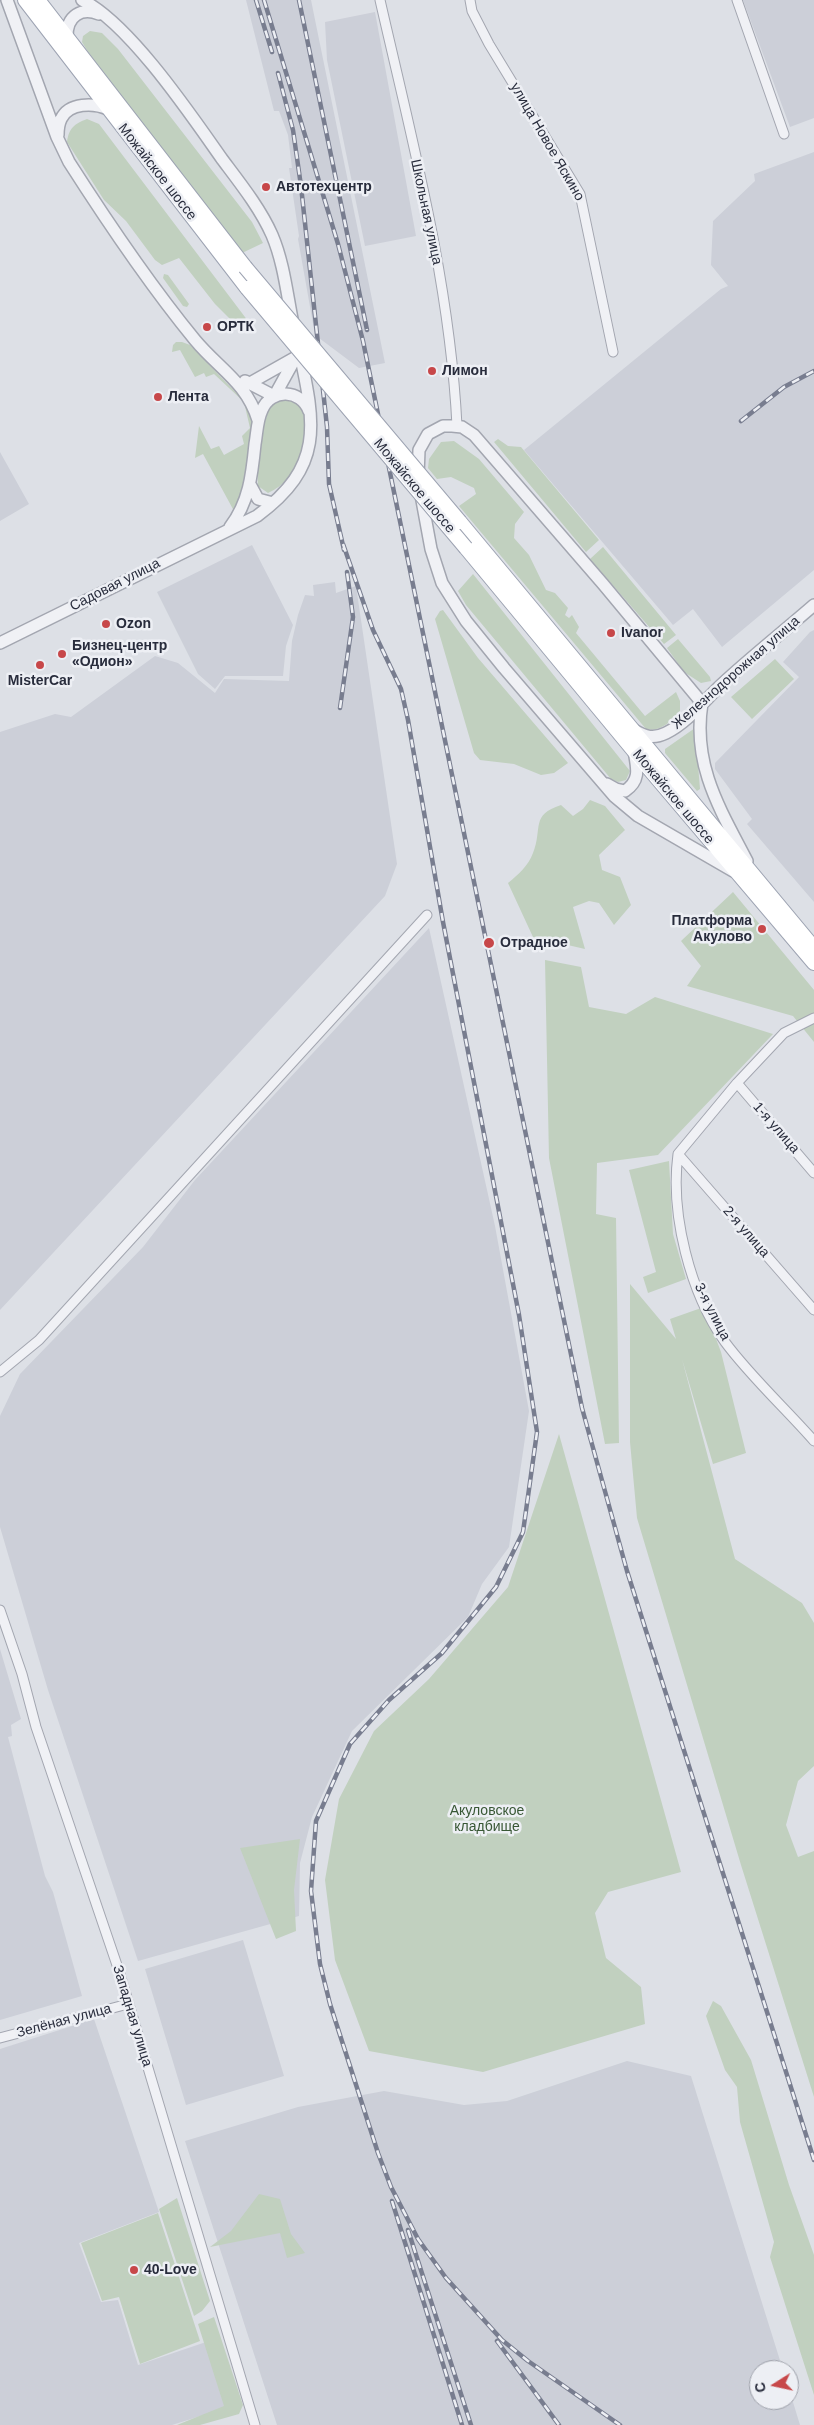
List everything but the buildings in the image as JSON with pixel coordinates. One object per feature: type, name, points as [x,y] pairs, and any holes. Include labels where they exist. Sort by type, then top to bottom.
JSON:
[{"type":"main road","name":"Можайское шоссе","points":[[25,0],[247,288],[814,963]]},
{"type":"main road","name":"Можайское шоссе","points":[[38,0],[245,267],[814,948]]},
{"type":"street","points":[[7,0],[57,137],[77,174],[144,272],[196,341],[231,374],[248,396],[258,420]]},
{"type":"street","name":"Садовая улица","points":[[0,643],[230,527],[256,516],[273,504],[290,487],[306,458],[310,437],[308,392],[298,354],[277,251],[266,223],[198,125],[151,65],[116,26],[82,0]]},
{"type":"street","name":"Школьная улица","points":[[380,0],[434,252],[454,377],[457,426]]},
{"type":"street","name":"улица Новое Яскино","points":[[470,0],[472,11],[489,44],[580,194],[613,352]]},
{"type":"street","points":[[737,0],[784,134]]},
{"type":"street","points":[[67,36],[68,24],[76,14],[84,11],[103,16]]},
{"type":"street","points":[[57,137],[60,119],[72,109],[97,105],[108,109]]},
{"type":"street","points":[[250,383],[298,354]]},
{"type":"street","points":[[275,396],[298,354]]},
{"type":"street","points":[[231,374],[275,396]]},
{"type":"street","points":[[230,527],[242,509],[250,486],[258,420],[265,403],[275,396],[284,394],[297,396],[306,404],[310,415]]},
{"type":"street","points":[[741,876],[638,816],[614,796],[504,668],[466,620],[442,583],[431,548],[419,482],[418,463],[419,450],[428,434],[443,426],[457,426],[474,435],[484,444],[702,703],[700,726],[702,758],[712,795],[757,881]]},
{"type":"street","points":[[250,486],[258,499],[273,504]]},
{"type":"street","name":"Железнодорожная улица","points":[[628,727],[645,736],[660,735],[678,726],[814,606]]},
{"type":"street","points":[[598,777],[616,789],[625,791],[634,785],[638,772],[634,751]]},
{"type":"street","points":[[0,1372],[39,1340],[427,915]]},
{"type":"street","points":[[678,1154],[737,1084],[784,1033],[814,1018]]},
{"type":"street","name":"1-я улица","points":[[737,1084],[814,1173]]},
{"type":"street","name":"2-я улица","points":[[678,1154],[814,1310]]},
{"type":"street","name":"3-я улица","points":[[678,1154],[676,1173],[681,1236],[685,1253],[703,1298],[727,1344],[814,1441]]},
{"type":"street","name":"Западная улица","points":[[0,1610],[128,2004],[256,2425]]},
{"type":"street","name":"Зелёная улица","points":[[0,2038],[128,2004]]},
{"type":"shaded area","points":[[246,0],[311,0],[385,363],[359,368],[315,335],[298,239],[289,168],[292,168],[288,135],[279,111],[274,111]]},
{"type":"shaded area","points":[[743,0],[814,0],[814,118],[790,127]]},
{"type":"shaded area","points":[[375,12],[416,236],[365,246],[327,60],[325,22]]},
{"type":"shaded area","points":[[814,152],[814,570],[722,647],[693,609],[673,625],[524,450],[721,289],[728,286],[711,265],[713,221],[755,181],[754,174]]},
{"type":"shaded area","points":[[0,452],[29,504],[0,521]]},
{"type":"shaded area","points":[[252,545],[293,625],[286,646],[283,676],[225,676],[215,689],[198,674],[157,592]]},
{"type":"shaded area","points":[[335,582],[336,593],[356,586],[397,864],[385,896],[0,1310],[0,732],[55,714],[71,717],[155,656],[178,663],[215,693],[224,679],[289,681],[292,641],[305,595],[314,596],[313,585]]},
{"type":"shaded area","points":[[814,630],[814,902],[747,824],[752,819],[715,769],[715,763],[799,677],[783,662]]},
{"type":"shaded area","points":[[429,928],[495,1226],[529,1411],[509,1547],[482,1584],[468,1617],[352,1731],[312,1817],[300,1863],[299,1916],[138,1961],[48,1690],[0,1527],[0,1416],[20,1374],[143,1247],[195,1180]]},
{"type":"shaded area","points":[[0,1649],[21,1719],[11,1725],[12,1736],[8,1737],[45,1876],[53,1892],[82,1996],[0,2020]]},
{"type":"shaded area","points":[[243,1940],[284,2076],[186,2105],[145,1969]]},
{"type":"shaded area","points":[[94,2019],[159,2212],[79,2243],[101,2302],[118,2300],[138,2365],[206,2342],[226,2408],[172,2425],[0,2425],[0,2049]]},
{"type":"shaded area","points":[[627,2061],[691,2076],[780,2360],[749,2360],[749,2410],[795,2410],[800,2425],[277,2425],[185,2141],[298,2107],[384,2091],[464,2105],[507,2101]]},
{"type":"green space","points":[[90,31],[102,33],[118,49],[252,222],[263,243],[242,253],[88,52],[82,42],[83,36]]},
{"type":"green space","points":[[87,119],[99,124],[248,321],[239,328],[215,304],[179,258],[162,265],[155,260],[126,221],[104,200],[67,142],[73,127]]},
{"type":"green space","points":[[164,274],[168,275],[189,304],[187,307],[183,306],[163,278]]},
{"type":"green space","points":[[176,342],[190,345],[248,405],[254,420],[242,498],[234,511],[203,454],[195,458],[199,426],[211,449],[219,446],[224,455],[244,444],[242,436],[250,428],[244,402],[214,374],[206,377],[204,373],[195,377],[180,350],[172,352],[173,345]]},
{"type":"green space","points":[[284,400],[295,401],[304,408],[304,445],[295,468],[288,478],[268,493],[258,486],[259,456],[263,431],[265,420],[273,404]]},
{"type":"green space","points":[[498,439],[508,446],[521,447],[599,540],[586,552],[494,442]]},
{"type":"green space","points":[[454,441],[479,459],[524,512],[515,524],[514,538],[529,555],[546,590],[555,593],[568,608],[565,615],[569,618],[572,615],[579,627],[576,633],[645,716],[676,692],[680,701],[680,711],[673,719],[661,728],[646,729],[459,506],[476,494],[474,488],[451,477],[437,479],[428,468],[429,459],[441,442]]},
{"type":"green space","points":[[603,547],[676,635],[664,644],[590,559]]},
{"type":"green space","points":[[473,574],[630,771],[626,780],[618,782],[611,779],[466,605],[458,591]]},
{"type":"green space","points":[[443,610],[478,658],[568,763],[554,773],[541,775],[514,764],[480,760],[474,753],[435,619],[440,611]]},
{"type":"green space","points":[[678,639],[710,677],[711,681],[701,683],[684,672],[667,648]]},
{"type":"green space","points":[[775,659],[794,679],[752,719],[731,697]]},
{"type":"green space","points":[[695,728],[700,789],[697,791],[665,753],[665,749]]},
{"type":"green space","points":[[590,800],[605,806],[625,830],[599,855],[602,870],[620,877],[631,905],[614,925],[599,903],[589,901],[573,907],[585,949],[533,937],[508,883],[529,862],[536,844],[539,823],[545,813],[561,805],[573,816],[583,809]]},
{"type":"green space","points":[[733,892],[814,990],[814,1042],[793,1016],[687,986],[701,966],[681,941]]},
{"type":"green space","points":[[545,960],[581,967],[589,1007],[626,1014],[655,997],[773,1034],[658,1155],[597,1163],[596,1214],[616,1218],[619,1443],[605,1444],[549,1158]]},
{"type":"green space","points":[[669,1161],[673,1234],[686,1279],[648,1293],[643,1277],[656,1272],[629,1170]]},
{"type":"green space","points":[[630,1284],[676,1339],[670,1319],[704,1307],[721,1352],[746,1453],[713,1464],[682,1359],[735,1559],[802,1603],[814,1623],[814,1766],[798,1781],[786,1825],[798,1857],[814,1851],[814,2097],[741,1865],[637,1518],[630,1442]]},
{"type":"green space","name":"Акуловское кладбище","points":[[559,1434],[681,1872],[608,1892],[595,1913],[606,1958],[641,1987],[645,2024],[483,2072],[369,2051],[335,1960],[325,1880],[339,1799],[374,1731],[429,1679],[508,1587]]},
{"type":"green space","points":[[300,1839],[294,1890],[296,1931],[276,1939],[240,1848]]},
{"type":"green space","points":[[713,2001],[721,2006],[751,2060],[789,2185],[814,2255],[814,2395],[770,2257],[774,2242],[740,2122],[737,2087],[725,2070],[706,2016]]},
{"type":"green space","points":[[259,2194],[280,2199],[291,2234],[305,2253],[287,2258],[280,2233],[210,2247],[231,2231]]},
{"type":"green space","points":[[177,2198],[210,2301],[202,2311],[194,2316],[159,2209]]},
{"type":"green space","name":"40-Love","points":[[158,2213],[200,2341],[140,2364],[119,2297],[102,2301],[81,2243]]},
{"type":"green space","points":[[214,2317],[243,2405],[239,2414],[200,2425],[177,2425],[224,2406],[198,2324]]},
{"type":"railway","points":[[256,0],[272,52]]},
{"type":"railway","points":[[264,0],[338,244],[363,341],[582,1408],[627,1571],[814,2160]]},
{"type":"railway","points":[[299,0],[367,330]]},
{"type":"railway","points":[[278,73],[293,130],[301,186],[327,427],[329,484],[344,550]]},
{"type":"railway","points":[[741,421],[784,387],[814,371]]},
{"type":"railway","points":[[343,544],[373,630],[401,689],[408,720],[443,922],[519,1315],[537,1432],[523,1532],[496,1587],[442,1653],[389,1700],[350,1744],[316,1821],[311,1891],[320,1964],[330,2004],[378,2153],[391,2187],[418,2239],[446,2278],[502,2340],[528,2361],[620,2425]]},
{"type":"railway","points":[[340,708],[353,617],[347,572]]},
{"type":"railway","points":[[392,2201],[462,2425]]},
{"type":"railway","points":[[408,2230],[471,2425]]},
{"type":"railway","points":[[497,2341],[559,2425]]},
{"type":"place","name":"Автотехцентр","points":[[266,187]]},
{"type":"place","name":"ОРТК","points":[[207,327]]},
{"type":"place","name":"Лимон","points":[[432,371]]},
{"type":"place","name":"Лента","points":[[158,397]]},
{"type":"place","name":"Ozon","points":[[106,624]]},
{"type":"place","name":"Ivanor","points":[[611,633]]},
{"type":"place","name":"Бизнец-центр «Одион»","points":[[62,654]]},
{"type":"place","name":"MisterCar","points":[[40,665]]},
{"type":"place","name":"Платформа Акулово","points":[[762,929]]},
{"type":"place","name":"Отрадное","points":[[489,943]]},
{"type":"place","name":"40-Love","points":[[134,2270]]}]
